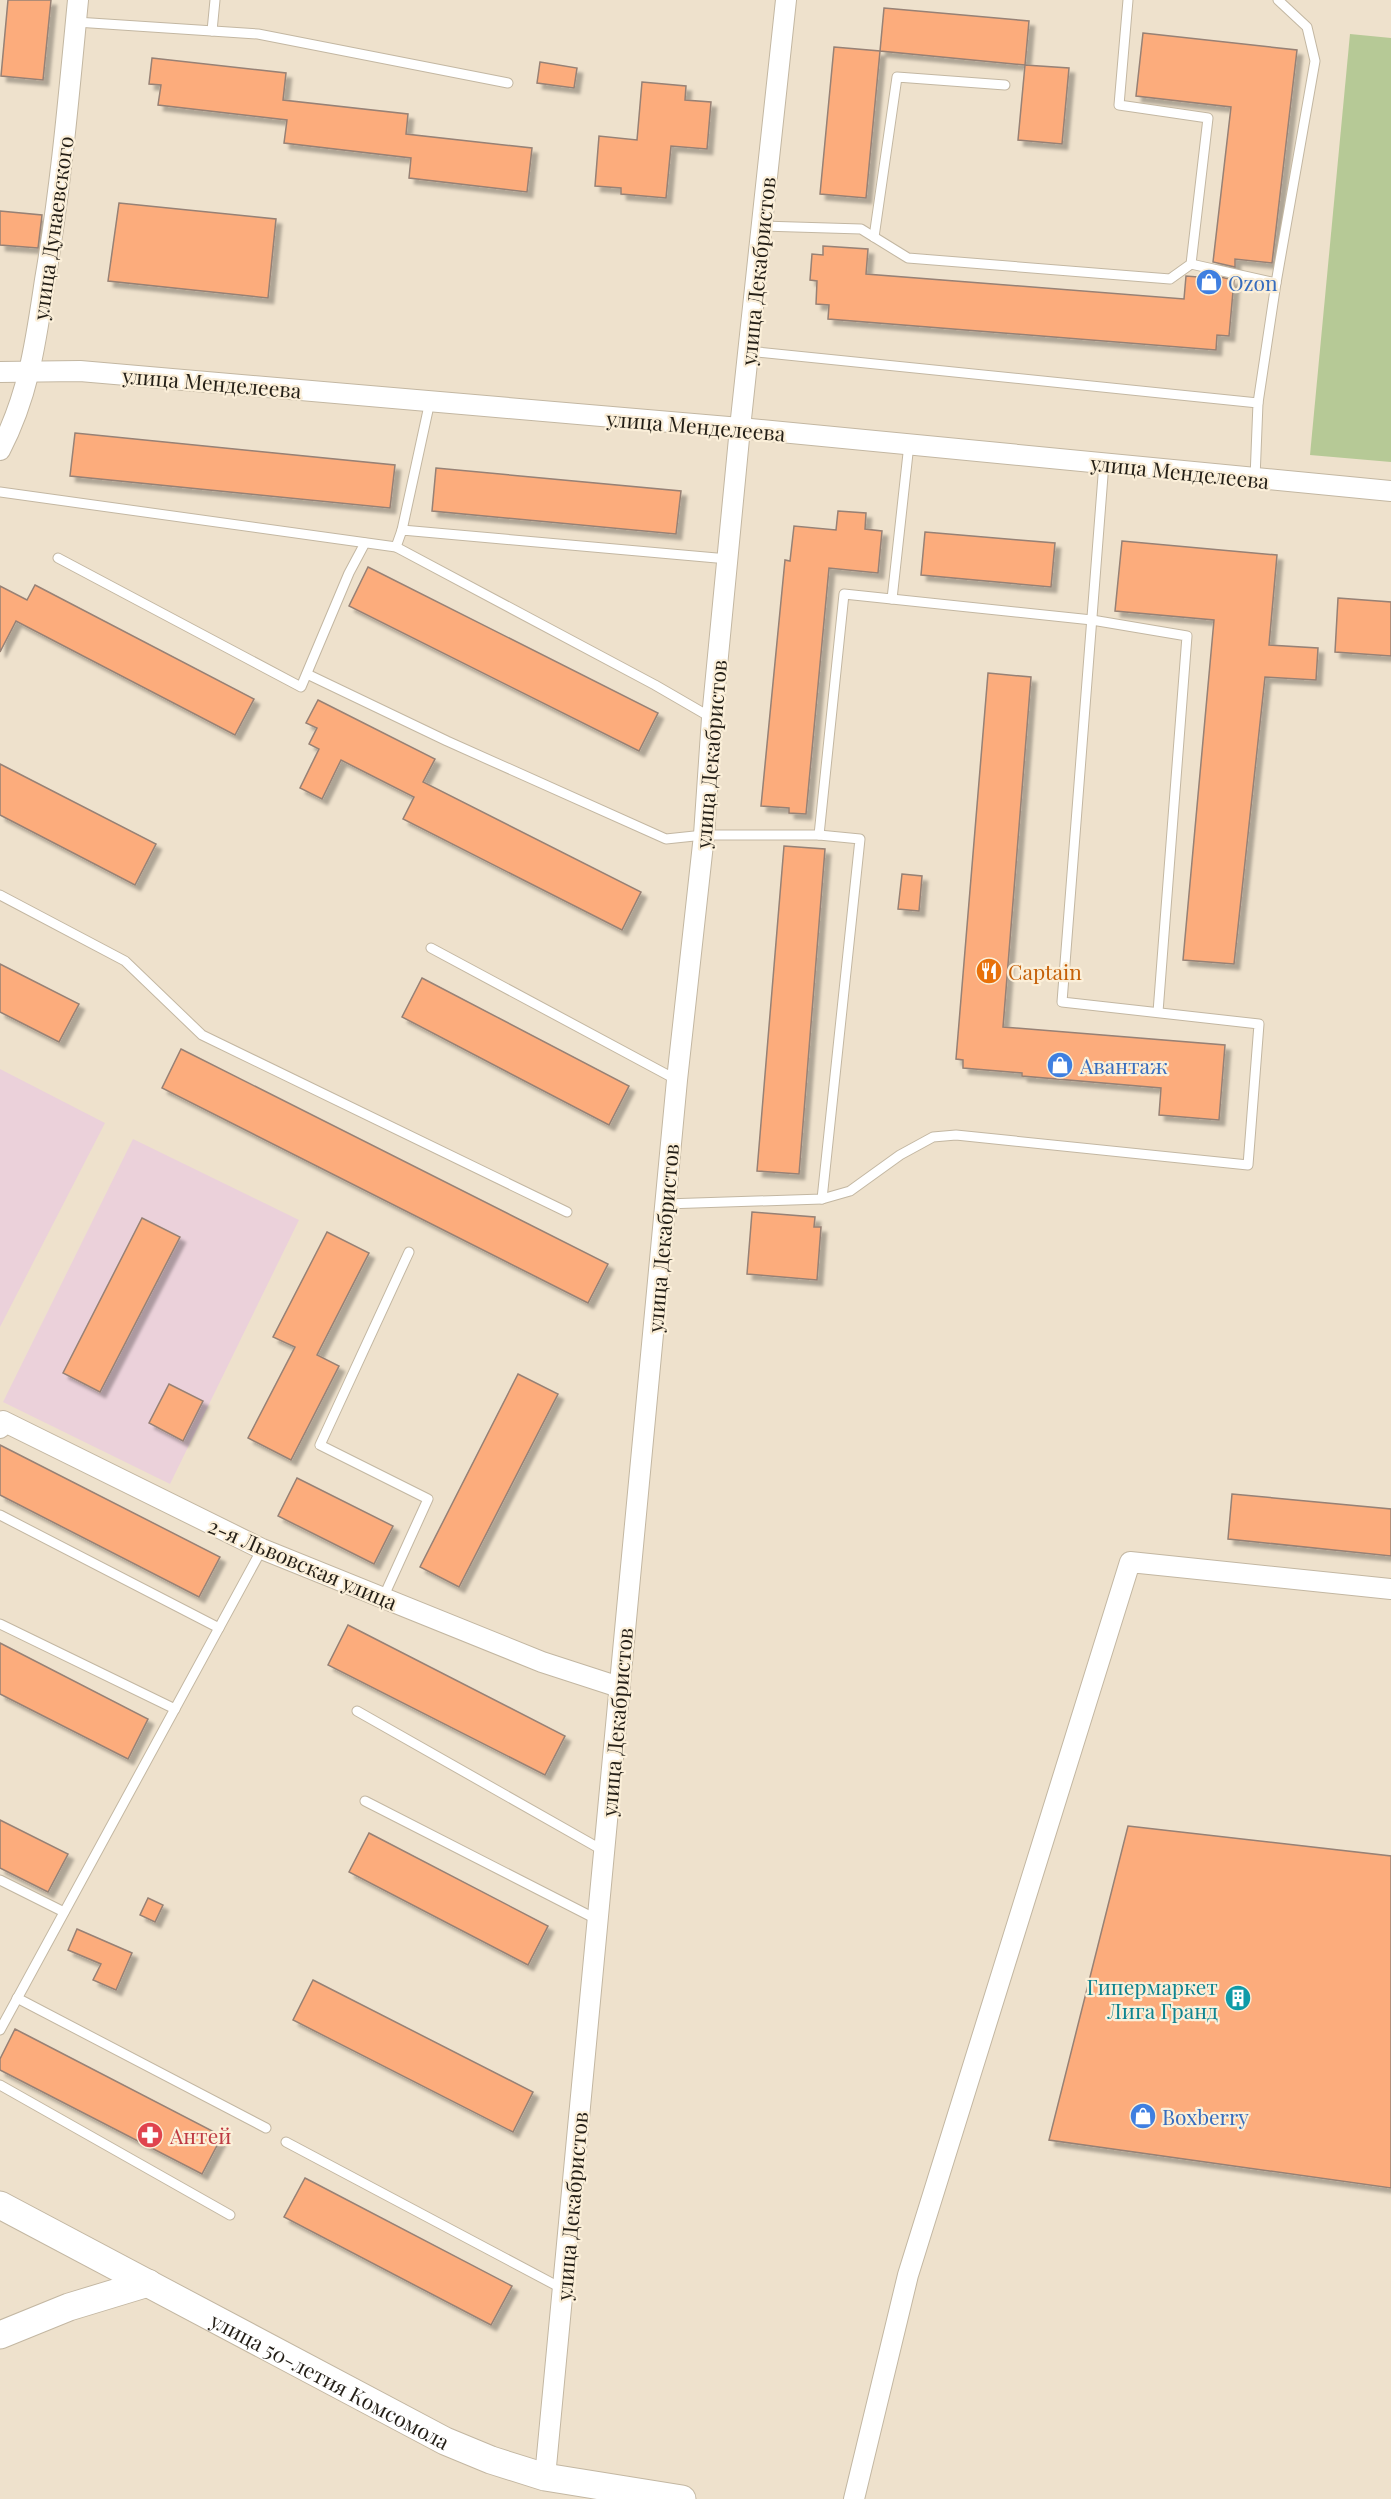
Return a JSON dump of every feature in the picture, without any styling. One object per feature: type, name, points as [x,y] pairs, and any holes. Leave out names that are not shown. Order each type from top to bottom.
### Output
[{"type":"main road","name":"улица 50-летия Комсомола","points":[[0,2205],[445,2441],[491,2460],[545,2477],[682,2499]]},
{"type":"main road","points":[[0,2335],[69,2307],[148,2283]]},
{"type":"street","name":"улица Дунаевского","points":[[0,450],[12,426],[31,371],[59,194],[78,0]]},
{"type":"street","name":"улица Декабристов","points":[[545,2477],[677,1080],[704,835],[712,718],[740,428],[786,0]]},
{"type":"street","name":"улица Менделеева","points":[[0,372],[80,371],[740,428],[1391,491]]},
{"type":"street","name":"2-я Львовская улица","points":[[0,1428],[3,1421],[262,1549],[542,1662],[619,1687]]},
{"type":"street","points":[[854,2499],[908,2275],[1130,1562],[1391,1589]]},
{"type":"lane","points":[[212,32],[215,0]]},
{"type":"lane","points":[[762,226],[861,229],[908,258],[1170,279],[1191,264],[1208,118],[1119,105],[1128,0]]},
{"type":"lane","points":[[1255,478],[1258,403],[1276,283],[1315,61],[1307,27],[1278,0]]},
{"type":"lane","points":[[76,22],[258,34],[508,83]]},
{"type":"lane","points":[[874,237],[897,77],[1005,85]]},
{"type":"lane","points":[[1191,264],[1276,283]]},
{"type":"lane","points":[[748,351],[1258,403]]},
{"type":"lane","points":[[396,548],[430,401]]},
{"type":"lane","points":[[892,599],[909,444]]},
{"type":"lane","points":[[665,1204],[822,1199],[850,1191],[900,1155],[933,1137],[956,1135],[1248,1164],[1259,1024],[1062,1002],[1104,463]]},
{"type":"lane","points":[[0,492],[396,548],[655,685],[712,718]]},
{"type":"lane","points":[[402,530],[728,559]]},
{"type":"lane","points":[[58,558],[301,687],[349,573],[365,543]]},
{"type":"lane","points":[[819,834],[844,594],[1092,620],[1187,636],[1158,1012]]},
{"type":"lane","points":[[307,674],[447,741],[666,839],[704,835],[819,834],[860,838],[822,1199]]},
{"type":"lane","points":[[0,895],[125,961],[202,1035],[567,1212]]},
{"type":"lane","points":[[431,948],[677,1080]]},
{"type":"lane","points":[[383,1598],[428,1499],[320,1445],[409,1252]]},
{"type":"lane","points":[[0,1515],[219,1628]]},
{"type":"lane","points":[[0,2030],[262,1549]]},
{"type":"lane","points":[[0,1624],[175,1710]]},
{"type":"lane","points":[[357,1711],[604,1851]]},
{"type":"lane","points":[[365,1801],[598,1920]]},
{"type":"lane","points":[[0,1880],[64,1912]]},
{"type":"lane","points":[[17,1998],[266,2128]]},
{"type":"lane","points":[[0,2085],[230,2215]]},
{"type":"lane","points":[[286,2142],[563,2289]]},
{"type":"shaded area","points":[[0,1069],[105,1123],[0,1327]]},
{"type":"shaded area","points":[[133,1139],[299,1220],[170,1484],[3,1402]]},
{"type":"green space","points":[[1350,34],[1391,38],[1391,462],[1310,455]]},
{"type":"building","points":[[8,0],[51,0],[43,80],[1,76]]},
{"type":"building","points":[[884,8],[1029,21],[1025,65],[880,51]]},
{"type":"building","points":[[1143,33],[1297,50],[1272,263],[1235,259],[1235,267],[1213,262],[1231,107],[1136,96]]},
{"type":"building","points":[[834,47],[880,51],[866,198],[820,194]]},
{"type":"building","points":[[152,58],[286,73],[283,100],[408,114],[406,134],[532,148],[527,192],[409,178],[411,158],[284,143],[287,120],[158,105],[161,85],[149,84]]},
{"type":"building","points":[[540,62],[577,68],[574,88],[537,83]]},
{"type":"building","points":[[1025,65],[1069,68],[1062,144],[1018,140]]},
{"type":"building","points":[[642,82],[686,86],[685,100],[711,102],[707,149],[671,146],[666,198],[621,194],[621,188],[595,186],[599,136],[637,140]]},
{"type":"building","points":[[119,203],[276,219],[268,298],[108,281]]},
{"type":"building","points":[[0,211],[42,215],[38,248],[0,245]]},
{"type":"building","points":[[823,246],[868,249],[866,274],[1184,299],[1186,276],[1211,278],[1211,275],[1234,280],[1229,336],[1217,335],[1216,350],[828,319],[829,305],[816,304],[817,281],[810,280],[812,254],[823,255]]},
{"type":"building","points":[[75,433],[395,465],[390,508],[70,476]]},
{"type":"building","points":[[436,468],[681,491],[676,534],[432,511]]},
{"type":"building","points":[[838,511],[866,513],[865,529],[882,531],[878,573],[829,568],[806,814],[789,813],[789,808],[761,806],[785,560],[790,561],[794,526],[836,530]]},
{"type":"building","points":[[925,532],[1055,543],[1051,587],[921,575]]},
{"type":"building","points":[[1122,541],[1277,555],[1269,645],[1318,648],[1316,680],[1265,677],[1234,964],[1183,960],[1214,620],[1115,611]]},
{"type":"building","points":[[368,567],[658,713],[639,751],[349,606]]},
{"type":"building","points":[[35,585],[254,699],[235,735],[16,621],[0,652],[0,586],[27,600]]},
{"type":"building","points":[[1338,598],[1391,602],[1391,656],[1335,652]]},
{"type":"building","points":[[988,673],[1031,677],[1003,1027],[1225,1045],[1219,1120],[1159,1115],[1161,1088],[1022,1076],[1022,1073],[963,1068],[963,1060],[956,1059]]},
{"type":"building","points":[[318,700],[435,759],[423,782],[641,892],[622,930],[403,819],[414,797],[341,760],[322,799],[300,788],[319,749],[309,744],[317,728],[306,723]]},
{"type":"building","points":[[0,764],[156,844],[135,885],[0,815]]},
{"type":"building","points":[[784,846],[825,849],[799,1174],[757,1171]]},
{"type":"building","points":[[902,874],[922,876],[919,911],[898,909]]},
{"type":"building","points":[[0,964],[79,1004],[59,1042],[0,1012]]},
{"type":"building","points":[[422,978],[629,1086],[609,1125],[402,1017]]},
{"type":"building","points":[[181,1049],[608,1264],[588,1303],[162,1088]]},
{"type":"building","points":[[752,1212],[815,1217],[814,1227],[821,1227],[817,1280],[747,1274]]},
{"type":"building","points":[[142,1218],[180,1237],[100,1392],[63,1373]]},
{"type":"building","points":[[327,1232],[369,1253],[317,1355],[339,1366],[291,1460],[248,1438],[295,1347],[273,1337]]},
{"type":"building","points":[[518,1374],[558,1394],[459,1587],[420,1567]]},
{"type":"building","points":[[169,1384],[203,1401],[183,1441],[149,1423]]},
{"type":"building","points":[[0,1445],[220,1557],[199,1597],[0,1495]]},
{"type":"building","points":[[297,1478],[393,1526],[374,1564],[278,1516]]},
{"type":"building","points":[[1232,1494],[1391,1509],[1391,1556],[1228,1539]]},
{"type":"building","points":[[348,1625],[565,1736],[545,1775],[328,1665]]},
{"type":"building","points":[[0,1643],[148,1719],[128,1759],[0,1694]]},
{"type":"building","points":[[0,1820],[68,1854],[48,1892],[0,1868]]},
{"type":"building","name":"Гипермаркет Лига Гранд","points":[[1128,1826],[1391,1856],[1391,2188],[1049,2140]]},
{"type":"building","points":[[369,1833],[548,1926],[528,1965],[349,1872]]},
{"type":"building","points":[[148,1898],[163,1905],[155,1922],[140,1915]]},
{"type":"building","points":[[77,1929],[132,1953],[116,1990],[93,1980],[101,1964],[68,1950]]},
{"type":"building","points":[[313,1980],[533,2092],[513,2132],[293,2020]]},
{"type":"building","points":[[15,2029],[222,2136],[202,2174],[0,2070],[0,2059]]},
{"type":"building","points":[[305,2178],[512,2286],[491,2325],[284,2217]]},
{"type":"place","name":"Ozon","points":[[1209,282]]},
{"type":"place","name":"Captain","points":[[989,971]]},
{"type":"place","name":"Авантаж","points":[[1060,1065]]},
{"type":"place","name":"Гипермаркет Лига Гранд","points":[[1238,1998]]},
{"type":"place","name":"Boxberry","points":[[1143,2116]]},
{"type":"place","name":"Антей","points":[[150,2135]]}]
